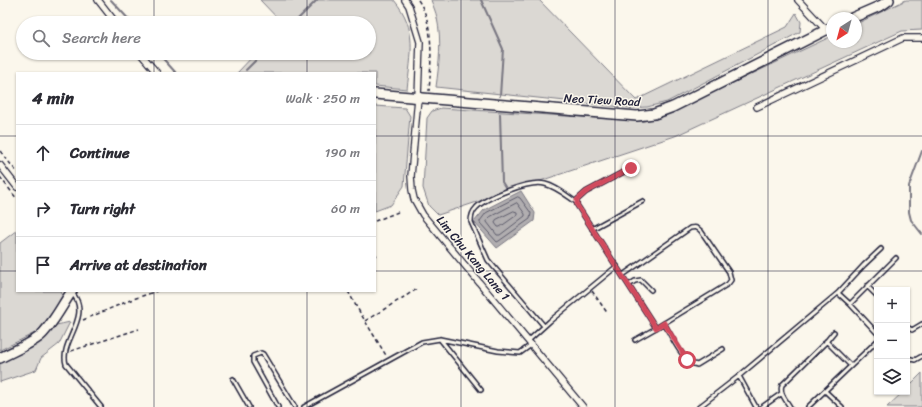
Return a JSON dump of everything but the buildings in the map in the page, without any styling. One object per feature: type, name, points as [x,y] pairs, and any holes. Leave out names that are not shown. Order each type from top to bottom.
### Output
[{"type":"main road","points":[[862,14],[882,5],[889,0]]},
{"type":"main road","name":"Neo Tiew Road","points":[[376,94],[637,116],[654,114],[673,107],[826,30]]},
{"type":"main road","points":[[0,358],[26,345],[39,336],[72,292]]},
{"type":"street","points":[[98,0],[111,16]]},
{"type":"street","name":"Lim Chu Kang Lane 1","points":[[405,0],[409,6],[420,42],[418,98],[411,176],[414,198],[423,215],[583,407]]},
{"type":"street","points":[[798,0],[826,26]]},
{"type":"street","points":[[758,107],[903,38],[922,38]]},
{"type":"street","points":[[146,60],[155,72]]},
{"type":"street","points":[[0,165],[16,186]]},
{"type":"lane","points":[[576,202],[586,192],[631,168]]},
{"type":"lane","points":[[544,326],[488,260],[471,222],[471,217],[476,208],[482,203],[513,189],[531,184],[544,183],[560,190],[576,202],[656,328]]},
{"type":"lane","points":[[592,229],[643,200]]},
{"type":"lane","points":[[623,275],[690,228],[698,228],[729,272],[731,280],[728,284],[634,340]]},
{"type":"lane","points":[[699,407],[739,376],[838,293],[881,248]]},
{"type":"lane","points":[[850,304],[896,258]]},
{"type":"lane","points":[[304,407],[422,342],[440,339],[498,351],[520,353],[544,326],[617,266]]},
{"type":"lane","points":[[629,285],[641,280],[651,290]]},
{"type":"lane","points":[[867,286],[874,293]]},
{"type":"lane","points":[[72,292],[78,303],[77,322],[64,358],[66,364],[101,407]]},
{"type":"lane","points":[[838,293],[874,330]]},
{"type":"lane","points":[[664,323],[687,360],[694,365],[697,365],[723,349]]},
{"type":"lane","points":[[910,329],[912,330],[922,324]]},
{"type":"lane","points":[[790,407],[782,393],[782,385],[834,332]]},
{"type":"lane","points":[[440,339],[481,390]]},
{"type":"lane","points":[[826,341],[851,366]]},
{"type":"lane","points":[[808,407],[874,345]]},
{"type":"lane","points":[[278,407],[252,362],[256,354],[264,354],[295,407]]},
{"type":"lane","points":[[910,359],[915,360],[922,356]]},
{"type":"lane","points":[[739,376],[756,407]]},
{"type":"lane","points":[[233,379],[249,407]]},
{"type":"lane","points":[[825,391],[842,407]]},
{"type":"lane","points":[[762,407],[782,393]]},
{"type":"path","points":[[418,0],[427,20],[431,51],[429,99]]},
{"type":"path","points":[[0,151],[16,171]]},
{"type":"path","points":[[0,177],[16,198]]},
{"type":"path","points":[[376,221],[398,212]]},
{"type":"path","points":[[590,288],[608,314]]},
{"type":"path","points":[[365,321],[417,289]]},
{"type":"path","points":[[77,322],[154,292]]},
{"type":"path","points":[[349,292],[389,360]]},
{"type":"path","points":[[65,352],[139,329]]},
{"type":"shaded area","points":[[260,0],[394,0],[407,21],[410,32],[411,53],[407,89],[376,86],[376,72],[238,72],[249,60],[376,60],[376,16],[275,16]]},
{"type":"shaded area","points":[[431,0],[539,0],[636,100],[787,27],[796,13],[801,22],[800,32],[667,102],[647,107],[630,108],[436,87],[440,44],[439,26]]},
{"type":"shaded area","points":[[906,0],[922,0],[922,30],[902,31],[675,136],[438,215],[429,206],[423,188],[427,118],[432,111],[441,108],[643,121],[659,118],[826,39],[826,48],[862,48],[862,21]]},
{"type":"shaded area","points":[[376,106],[405,108],[410,116],[404,186],[391,205],[376,211]]},
{"type":"shaded area","points":[[16,231],[16,292],[61,292],[63,298],[37,332],[0,350],[0,243]]},
{"type":"shaded area","points":[[70,322],[59,344],[41,358],[36,370],[0,382],[0,362],[52,326]]},
{"type":"shaded area","points":[[922,373],[922,407],[887,407],[900,395],[910,395],[910,385]]},
{"type":"water","points":[[521,191],[535,213],[534,221],[497,248],[474,222],[484,210]]},
{"type":"waterway","points":[[111,0],[126,16]]},
{"type":"waterway","points":[[301,16],[317,0]]},
{"type":"waterway","points":[[481,0],[503,49],[500,96]]},
{"type":"waterway","points":[[164,60],[175,72]]},
{"type":"waterway","points":[[246,70],[256,60]]},
{"type":"waterway","points":[[500,114],[502,182],[507,190]]},
{"type":"waterway","points":[[922,151],[909,186],[909,212],[911,220],[922,234]]},
{"type":"route","points":[[631,168],[586,192],[576,202],[656,328],[664,323],[687,360]]}]
